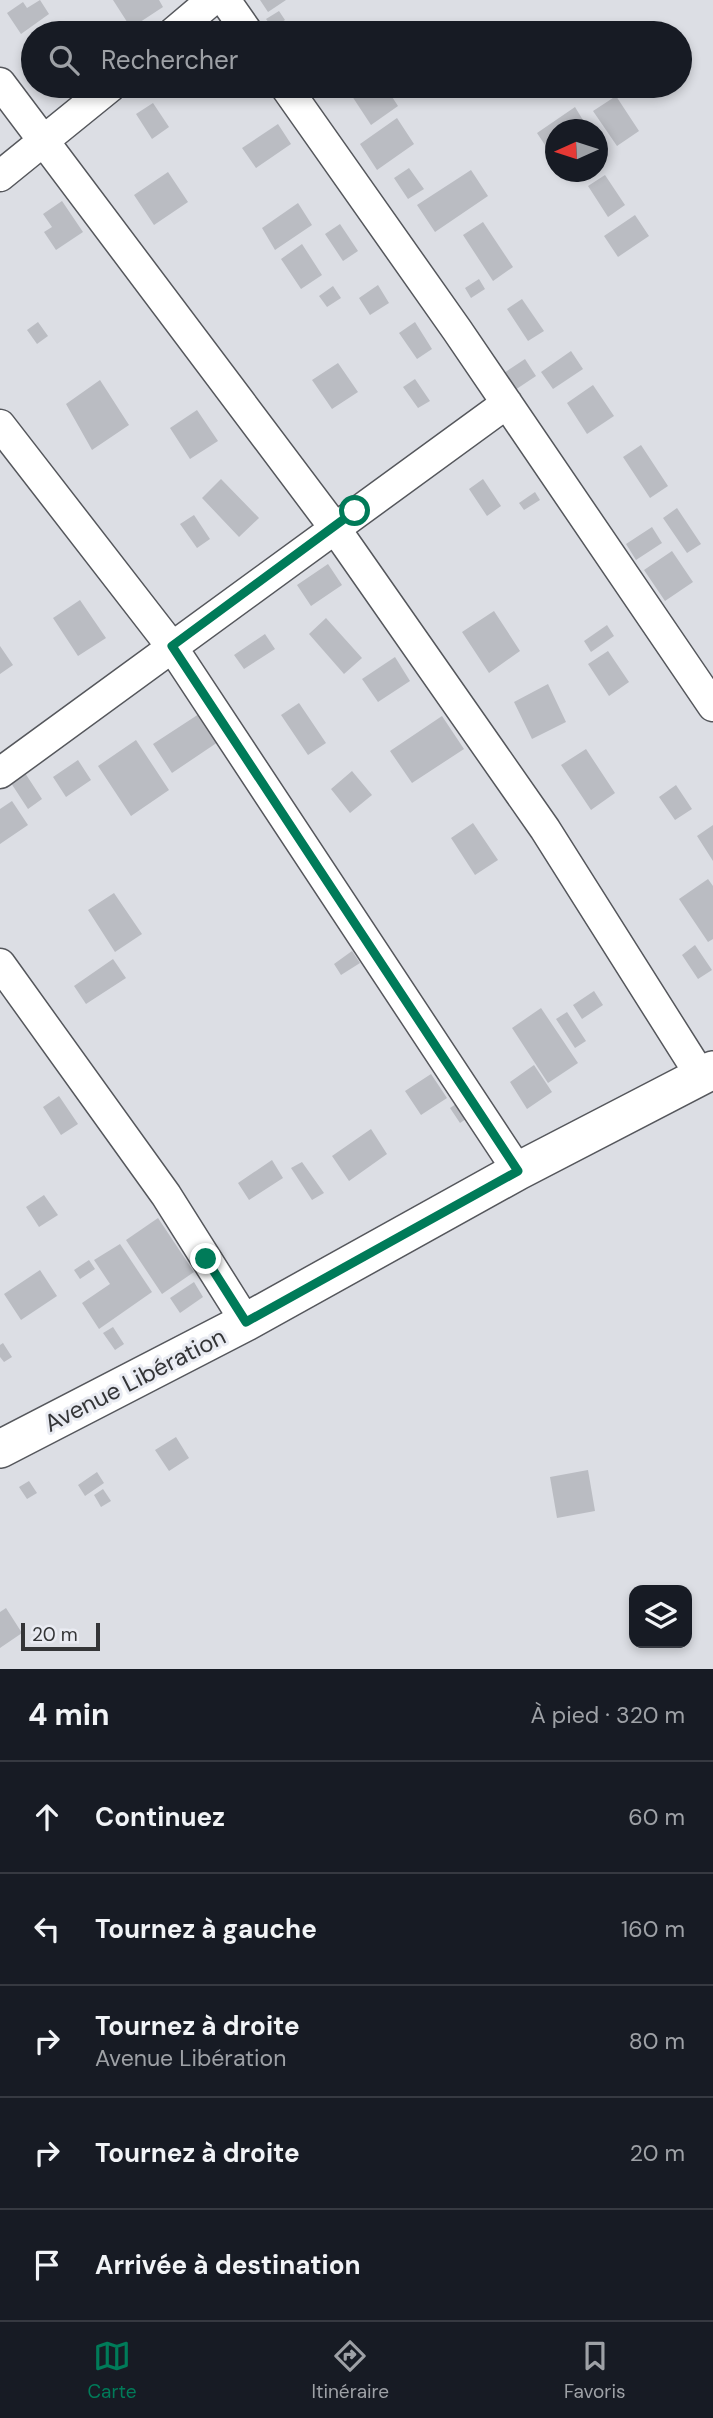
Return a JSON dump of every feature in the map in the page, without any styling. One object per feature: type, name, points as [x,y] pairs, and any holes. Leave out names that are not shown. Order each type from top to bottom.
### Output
[{"type":"street","points":[[187,21],[212,0]]},
{"type":"street","points":[[225,0],[240,21]]},
{"type":"street","points":[[0,83],[334,527],[545,829],[707,1073]]},
{"type":"street","points":[[0,176],[44,144],[97,98]]},
{"type":"street","points":[[293,98],[507,403],[713,706]]},
{"type":"street","points":[[0,773],[507,403]]},
{"type":"street","points":[[0,425],[172,646],[518,1171]]},
{"type":"street","points":[[0,964],[166,1195],[246,1322]]},
{"type":"street","name":"Avenue Libération","points":[[0,1450],[246,1322],[518,1171],[707,1073]]},
{"type":"building","points":[[40,0],[49,14],[39,21],[21,21],[21,34],[7,13],[23,2],[27,8]]},
{"type":"building","points":[[113,0],[159,0],[163,7],[142,21],[126,21]]},
{"type":"building","points":[[260,0],[286,0],[268,12]]},
{"type":"building","points":[[279,11],[285,20],[268,21],[266,19]]},
{"type":"building","points":[[353,98],[393,98],[398,106],[371,125]]},
{"type":"building","points":[[617,98],[639,131],[617,146],[608,133],[608,119],[598,119],[593,111]]},
{"type":"building","points":[[153,103],[169,127],[152,139],[136,114]]},
{"type":"building","points":[[575,107],[582,119],[557,119]]},
{"type":"building","points":[[397,118],[414,144],[377,170],[360,144]]},
{"type":"building","points":[[278,124],[291,144],[256,168],[242,148]]},
{"type":"building","points":[[545,128],[545,145],[537,133]]},
{"type":"building","points":[[409,168],[424,189],[408,199],[394,178]]},
{"type":"building","points":[[471,170],[488,196],[435,232],[417,205]]},
{"type":"building","points":[[168,172],[188,202],[154,225],[134,195]]},
{"type":"building","points":[[608,180],[625,205],[608,217],[588,186],[594,182],[608,182]]},
{"type":"building","points":[[62,201],[83,232],[56,250],[44,232],[52,227],[43,214]]},
{"type":"building","points":[[298,203],[312,225],[275,250],[262,228]]},
{"type":"building","points":[[635,215],[649,236],[618,257],[604,236]]},
{"type":"building","points":[[483,222],[513,267],[493,281],[463,235]]},
{"type":"building","points":[[340,224],[358,251],[343,261],[325,234]]},
{"type":"building","points":[[302,244],[322,275],[301,289],[281,259]]},
{"type":"building","points":[[479,279],[485,289],[471,298],[465,288]]},
{"type":"building","points":[[378,285],[389,303],[370,315],[359,298]]},
{"type":"building","points":[[333,286],[341,298],[327,307],[319,296]]},
{"type":"building","points":[[522,299],[544,331],[528,341],[507,309]]},
{"type":"building","points":[[38,322],[48,336],[37,344],[27,330]]},
{"type":"building","points":[[415,322],[432,349],[417,359],[399,333]]},
{"type":"building","points":[[571,351],[583,369],[553,389],[541,372]]},
{"type":"building","points":[[525,359],[536,376],[515,390],[504,373]]},
{"type":"building","points":[[338,363],[358,392],[332,409],[312,380]]},
{"type":"building","points":[[415,379],[430,401],[418,408],[403,387]]},
{"type":"building","points":[[100,380],[129,425],[92,450],[66,404]]},
{"type":"building","points":[[593,385],[614,416],[587,434],[567,403]]},
{"type":"building","points":[[197,410],[218,441],[190,459],[170,428]]},
{"type":"building","points":[[641,445],[668,486],[650,498],[623,457]]},
{"type":"building","points":[[221,479],[259,518],[239,537],[202,498]]},
{"type":"building","points":[[483,479],[501,506],[487,516],[469,489]]},
{"type":"building","points":[[535,492],[540,500],[524,510],[519,503]]},
{"type":"building","points":[[677,508],[701,544],[687,553],[663,518]]},
{"type":"building","points":[[194,515],[210,539],[197,548],[180,524]]},
{"type":"building","points":[[652,527],[662,543],[636,560],[626,544]]},
{"type":"building","points":[[672,551],[693,582],[665,601],[644,570]]},
{"type":"building","points":[[328,564],[342,585],[311,606],[297,585]]},
{"type":"building","points":[[80,600],[106,638],[78,656],[53,618]]},
{"type":"building","points":[[494,611],[520,651],[489,673],[462,632]]},
{"type":"building","points":[[326,618],[362,658],[344,674],[309,634]]},
{"type":"building","points":[[607,625],[614,636],[591,652],[584,641]]},
{"type":"building","points":[[265,634],[275,649],[244,669],[234,655]]},
{"type":"building","points":[[0,646],[13,665],[0,674]]},
{"type":"building","points":[[608,651],[629,682],[609,696],[588,664]]},
{"type":"building","points":[[395,657],[410,681],[378,702],[362,679]]},
{"type":"building","points":[[548,684],[566,722],[532,739],[514,702]]},
{"type":"building","points":[[299,703],[326,743],[308,755],[281,715]]},
{"type":"building","points":[[199,714],[218,742],[172,773],[153,744]]},
{"type":"building","points":[[442,716],[464,749],[412,783],[390,751]]},
{"type":"building","points":[[136,740],[169,790],[131,816],[98,766]]},
{"type":"building","points":[[586,749],[615,793],[591,810],[561,765]]},
{"type":"building","points":[[78,760],[91,780],[66,797],[53,777]]},
{"type":"building","points":[[352,771],[372,795],[350,813],[331,789]]},
{"type":"building","points":[[25,773],[42,799],[28,809],[11,783]]},
{"type":"building","points":[[676,785],[692,809],[675,820],[659,797]]},
{"type":"building","points":[[12,801],[28,825],[0,844],[0,809]]},
{"type":"building","points":[[473,823],[498,860],[475,875],[451,838]]},
{"type":"building","points":[[713,825],[713,861],[697,836]]},
{"type":"building","points":[[708,879],[713,886],[713,939],[708,942],[679,899]]},
{"type":"building","points":[[114,893],[142,934],[115,952],[88,910]]},
{"type":"building","points":[[695,945],[712,970],[698,979],[682,955]]},
{"type":"building","points":[[352,951],[360,963],[341,975],[334,964]]},
{"type":"building","points":[[113,959],[126,978],[86,1004],[74,986]]},
{"type":"building","points":[[594,991],[603,1005],[582,1019],[573,1005]]},
{"type":"building","points":[[541,1008],[578,1063],[548,1083],[512,1028]]},
{"type":"building","points":[[567,1012],[586,1041],[575,1048],[556,1019]]},
{"type":"building","points":[[534,1065],[552,1092],[527,1109],[510,1082]]},
{"type":"building","points":[[431,1074],[447,1098],[421,1115],[405,1091]]},
{"type":"building","points":[[59,1096],[78,1124],[61,1135],[43,1107]]},
{"type":"building","points":[[459,1102],[469,1117],[460,1123],[450,1108]]},
{"type":"building","points":[[371,1129],[387,1154],[349,1181],[332,1156]]},
{"type":"building","points":[[272,1160],[283,1178],[249,1200],[238,1183]]},
{"type":"building","points":[[302,1162],[324,1193],[312,1200],[291,1168]]},
{"type":"building","points":[[44,1195],[58,1215],[39,1227],[26,1207]]},
{"type":"building","points":[[158,1218],[194,1272],[162,1294],[126,1240]]},
{"type":"building","points":[[120,1244],[152,1292],[99,1329],[82,1303],[110,1284],[94,1260]]},
{"type":"building","points":[[89,1260],[95,1269],[80,1279],[74,1270]]},
{"type":"building","points":[[40,1270],[57,1296],[21,1320],[4,1294]]},
{"type":"building","points":[[194,1282],[203,1297],[180,1313],[170,1298]]},
{"type":"building","points":[[113,1327],[124,1344],[115,1350],[103,1333]]},
{"type":"building","points":[[3,1343],[12,1357],[4,1362],[0,1357],[0,1345]]},
{"type":"building","points":[[176,1437],[189,1458],[169,1471],[155,1450]]},
{"type":"building","points":[[588,1470],[595,1511],[557,1518],[550,1477]]},
{"type":"building","points":[[97,1472],[104,1483],[85,1496],[78,1485]]},
{"type":"building","points":[[29,1481],[37,1493],[27,1499],[19,1487]]},
{"type":"building","points":[[103,1489],[111,1501],[101,1507],[94,1495]]},
{"type":"building","points":[[6,1608],[22,1633],[0,1648],[0,1612]]},
{"type":"route","points":[[206,1259],[246,1322],[518,1171],[172,646],[355,511]]}]
